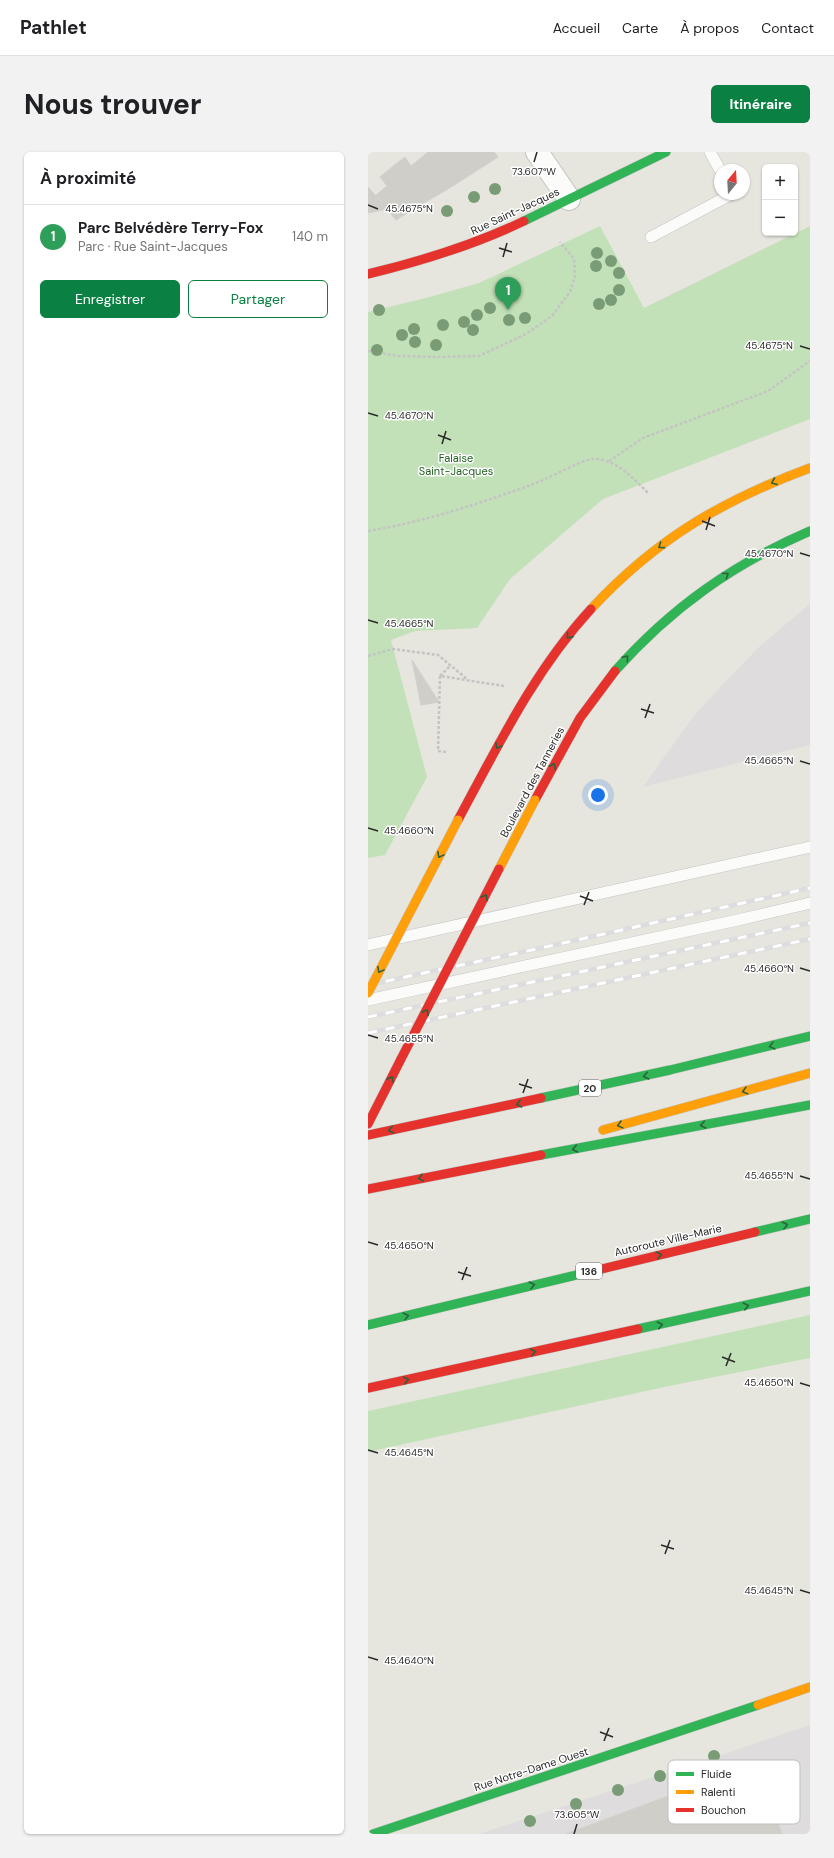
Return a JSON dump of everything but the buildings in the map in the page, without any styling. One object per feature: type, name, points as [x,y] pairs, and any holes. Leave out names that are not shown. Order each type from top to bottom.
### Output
[{"type":"main road","name":"Rue Saint-Jacques","points":[[368,274],[441,255],[477,242],[521,223],[666,152]]},
{"type":"main road","points":[[368,993],[504,735],[539,676],[595,604],[650,553],[707,514],[737,498],[810,468]]},
{"type":"main road","name":"Boulevard des Tanneries","points":[[368,1124],[535,800],[563,747],[587,707],[630,654],[678,609],[730,572],[778,545],[810,531]]},
{"type":"main road","name":"20","points":[[368,1135],[648,1076],[810,1036]]},
{"type":"main road","points":[[597,1132],[810,1073]]},
{"type":"main road","points":[[368,1189],[459,1170],[810,1105]]},
{"type":"main road","points":[[459,1170],[566,1140]]},
{"type":"main road","name":"Autoroute Ville-Marie","points":[[368,1325],[810,1219]]},
{"type":"main road","points":[[368,1388],[708,1315],[810,1291]]},
{"type":"main road","name":"Rue Notre-Dame Ouest","points":[[373,1834],[810,1687]]},
{"type":"street","points":[[536,152],[569,199]]},
{"type":"lane","points":[[710,152],[717,164]]},
{"type":"lane","points":[[651,237],[721,200]]},
{"type":"lane","points":[[368,945],[810,847]]},
{"type":"lane","points":[[368,1000],[810,903]]},
{"type":"path","points":[[368,351],[399,356],[479,356],[526,334],[552,316],[570,292],[575,276],[574,259],[560,242]]},
{"type":"path","points":[[609,461],[643,438],[768,391],[810,361]]},
{"type":"path","points":[[368,531],[398,526],[533,485],[591,459],[609,461],[627,472],[648,493]]},
{"type":"path","points":[[368,656],[393,649],[438,655],[468,680]]},
{"type":"path","points":[[446,752],[438,751],[440,676],[450,666]]},
{"type":"path","points":[[440,676],[504,686]]},
{"type":"shaded area","points":[[810,604],[810,745],[643,787],[693,717],[760,646]]},
{"type":"shaded area","points":[[810,1725],[810,1834],[479,1834],[668,1772],[668,1824],[800,1824],[800,1760],[706,1760]]},
{"type":"green space","name":"Falaise Saint-Jacques","points":[[600,226],[644,308],[790,236],[798,236],[798,232],[810,226],[810,419],[603,499],[510,579],[477,628],[415,631],[391,640],[427,777],[385,855],[368,858],[368,312],[479,283]]},
{"type":"green space","points":[[810,1315],[810,1358],[664,1387],[368,1452],[368,1411]]},
{"type":"railway","points":[[368,985],[810,888]]},
{"type":"railway","points":[[368,1017],[810,923]]},
{"type":"railway","points":[[368,1033],[810,939]]},
{"type":"traffic: fast","points":[[524,221],[666,152]]},
{"type":"traffic: fast","points":[[615,671],[658,627],[705,590],[729,573],[755,558],[810,531]]},
{"type":"traffic: fast","points":[[541,1098],[670,1070],[810,1036]]},
{"type":"traffic: fast","points":[[541,1155],[810,1105]]},
{"type":"traffic: fast","points":[[755,1232],[810,1219]]},
{"type":"traffic: fast","points":[[368,1325],[593,1271]]},
{"type":"traffic: fast","points":[[638,1329],[810,1291]]},
{"type":"traffic: fast","points":[[373,1834],[758,1705]]},
{"type":"traffic: slow","points":[[591,609],[615,584],[665,542],[747,494],[810,468]]},
{"type":"traffic: slow","points":[[499,869],[535,800]]},
{"type":"traffic: slow","points":[[368,993],[458,820]]},
{"type":"traffic: slow","points":[[603,1130],[810,1073]]},
{"type":"traffic: slow","points":[[758,1705],[810,1687]]},
{"type":"traffic: jam","points":[[368,274],[448,252],[486,238],[524,221]]},
{"type":"traffic: jam","points":[[458,820],[534,683],[591,609]]},
{"type":"traffic: jam","points":[[535,800],[580,718],[615,671]]},
{"type":"traffic: jam","points":[[401,1059],[499,869]]},
{"type":"traffic: jam","points":[[368,1124],[401,1059]]},
{"type":"traffic: jam","points":[[368,1135],[541,1098]]},
{"type":"traffic: jam","points":[[368,1189],[541,1155]]},
{"type":"traffic: jam","points":[[593,1271],[755,1232]]},
{"type":"traffic: jam","points":[[368,1388],[638,1329]]},
{"type":"place","name":"Parc Belvédère Terry-Fox","points":[[508,310]]}]
